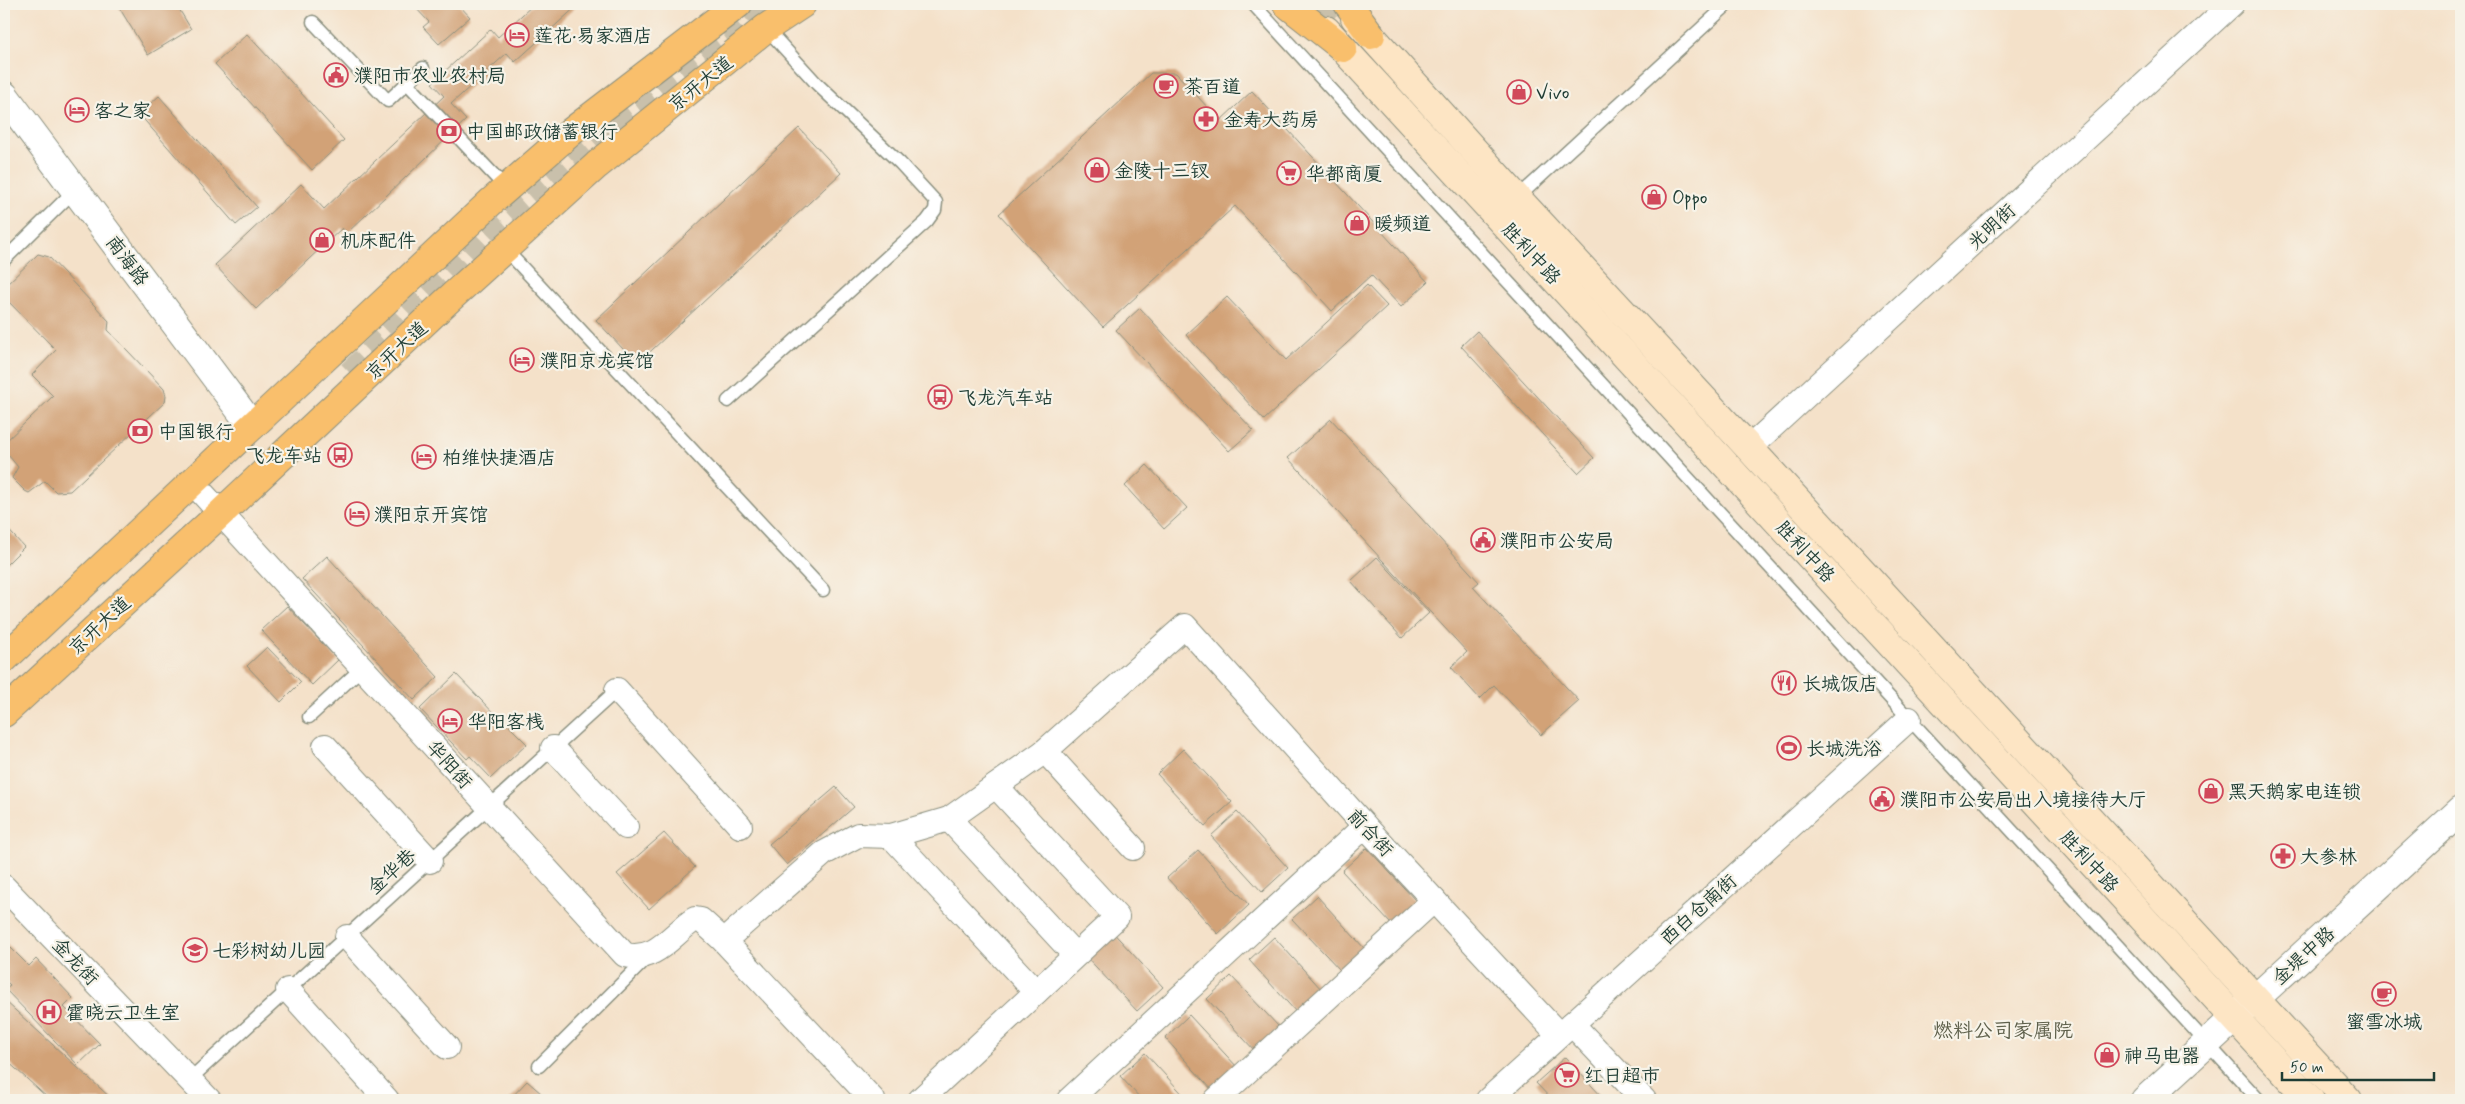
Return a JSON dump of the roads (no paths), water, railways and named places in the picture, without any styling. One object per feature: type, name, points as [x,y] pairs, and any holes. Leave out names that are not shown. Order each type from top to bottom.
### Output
[{"type":"main road","name":"京开大道","points":[[4,659],[507,189],[571,132],[738,4]]},
{"type":"main road","name":"京开大道","points":[[4,713],[597,165],[766,28],[802,4]]},
{"type":"main road","points":[[1287,4],[1343,48]]},
{"type":"main road","name":"胜利中路","points":[[1301,4],[2310,1100]]},
{"type":"main road","name":"胜利中路","points":[[1342,4],[1516,198],[1749,448],[2348,1100]]},
{"type":"main road","points":[[1348,4],[1371,35]]},
{"type":"street","name":"光明街","points":[[1749,448],[2232,4]]},
{"type":"street","name":"南海路","points":[[4,95],[252,426]]},
{"type":"street","name":"华阳街","points":[[193,483],[625,955],[637,958],[651,954]]},
{"type":"street","name":"前合街","points":[[1045,751],[1185,626],[1434,900],[1565,1030],[1644,1100]]},
{"type":"street","points":[[617,690],[740,826]]},
{"type":"street","name":"西白仓南街","points":[[1488,1100],[1909,718]]},
{"type":"street","points":[[325,746],[430,861]]},
{"type":"street","points":[[553,748],[626,827]]},
{"type":"street","points":[[724,941],[824,853],[858,835],[891,836],[949,819],[1045,751],[1133,848]]},
{"type":"street","points":[[920,1100],[1117,918],[996,786]]},
{"type":"street","name":"金堤中路","points":[[2145,1100],[2461,810]]},
{"type":"street","points":[[949,819],[1075,955]]},
{"type":"street","points":[[1069,1100],[1366,826]]},
{"type":"street","points":[[891,836],[1036,992]]},
{"type":"street","name":"金龙街","points":[[4,887],[209,1100]]},
{"type":"street","points":[[1216,1100],[1434,900]]},
{"type":"street","points":[[651,954],[695,919],[701,920],[724,941],[873,1100]]},
{"type":"street","points":[[347,937],[447,1047]]},
{"type":"street","points":[[288,990],[387,1100]]},
{"type":"lane","points":[[1253,4],[2259,1100]]},
{"type":"lane","points":[[1516,198],[1728,4]]},
{"type":"lane","points":[[314,22],[388,101],[423,68]]},
{"type":"lane","points":[[728,401],[927,221],[935,210],[936,202],[900,164],[817,84],[766,28]]},
{"type":"lane","points":[[407,83],[507,189]]},
{"type":"lane","points":[[4,260],[75,190]]},
{"type":"lane","points":[[505,249],[823,590]]},
{"type":"lane","points":[[309,718],[362,668]]},
{"type":"lane","name":"金华巷","points":[[190,1080],[617,690]]},
{"type":"lane","points":[[539,1066],[651,954]]},
{"type":"tunnel","points":[[348,371],[492,230],[620,118],[769,4]]},
{"type":"tunnel","points":[[1321,4],[1345,30]]},
{"type":"place","name":"莲花·易家酒店","points":[[517,35]]},
{"type":"place","name":"濮阳市农业农村局","points":[[336,75]]},
{"type":"place","name":"茶百道","points":[[1166,86]]},
{"type":"place","name":"Vivo","points":[[1519,92]]},
{"type":"place","name":"客之家","points":[[77,110]]},
{"type":"place","name":"金寿大药房","points":[[1206,119]]},
{"type":"place","name":"中国邮政储蓄银行","points":[[449,131]]},
{"type":"place","name":"金陵十三钗","points":[[1097,170]]},
{"type":"place","name":"华都商厦","points":[[1289,173]]},
{"type":"place","name":"Oppo","points":[[1654,197]]},
{"type":"place","name":"暖频道","points":[[1357,223]]},
{"type":"place","name":"机床配件","points":[[322,240]]},
{"type":"place","name":"濮阳京龙宾馆","points":[[522,360]]},
{"type":"place","name":"飞龙汽车站","points":[[940,397]]},
{"type":"place","name":"中国银行","points":[[140,431]]},
{"type":"place","name":"飞龙车站","points":[[340,455]]},
{"type":"place","name":"柏维快捷酒店","points":[[424,457]]},
{"type":"place","name":"濮阳京开宾馆","points":[[357,514]]},
{"type":"place","name":"濮阳市公安局","points":[[1483,540]]},
{"type":"place","name":"长城饭店","points":[[1784,683]]},
{"type":"place","name":"华阳客栈","points":[[450,721]]},
{"type":"place","name":"长城洗浴","points":[[1789,748]]},
{"type":"place","name":"黑天鹅家电连锁","points":[[2211,791]]},
{"type":"place","name":"濮阳市公安局出入境接待大厅","points":[[1882,799]]},
{"type":"place","name":"大参林","points":[[2283,856]]},
{"type":"place","name":"七彩树幼儿园","points":[[195,950]]},
{"type":"place","name":"蜜雪冰城","points":[[2384,994]]},
{"type":"place","name":"霍晓云卫生室","points":[[49,1012]]},
{"type":"place","name":"神马电器","points":[[2107,1055]]},
{"type":"place","name":"红日超市","points":[[1567,1075]]},
{"type":"district","name":"燃料公司家属院","points":[[2003,1030]]}]
